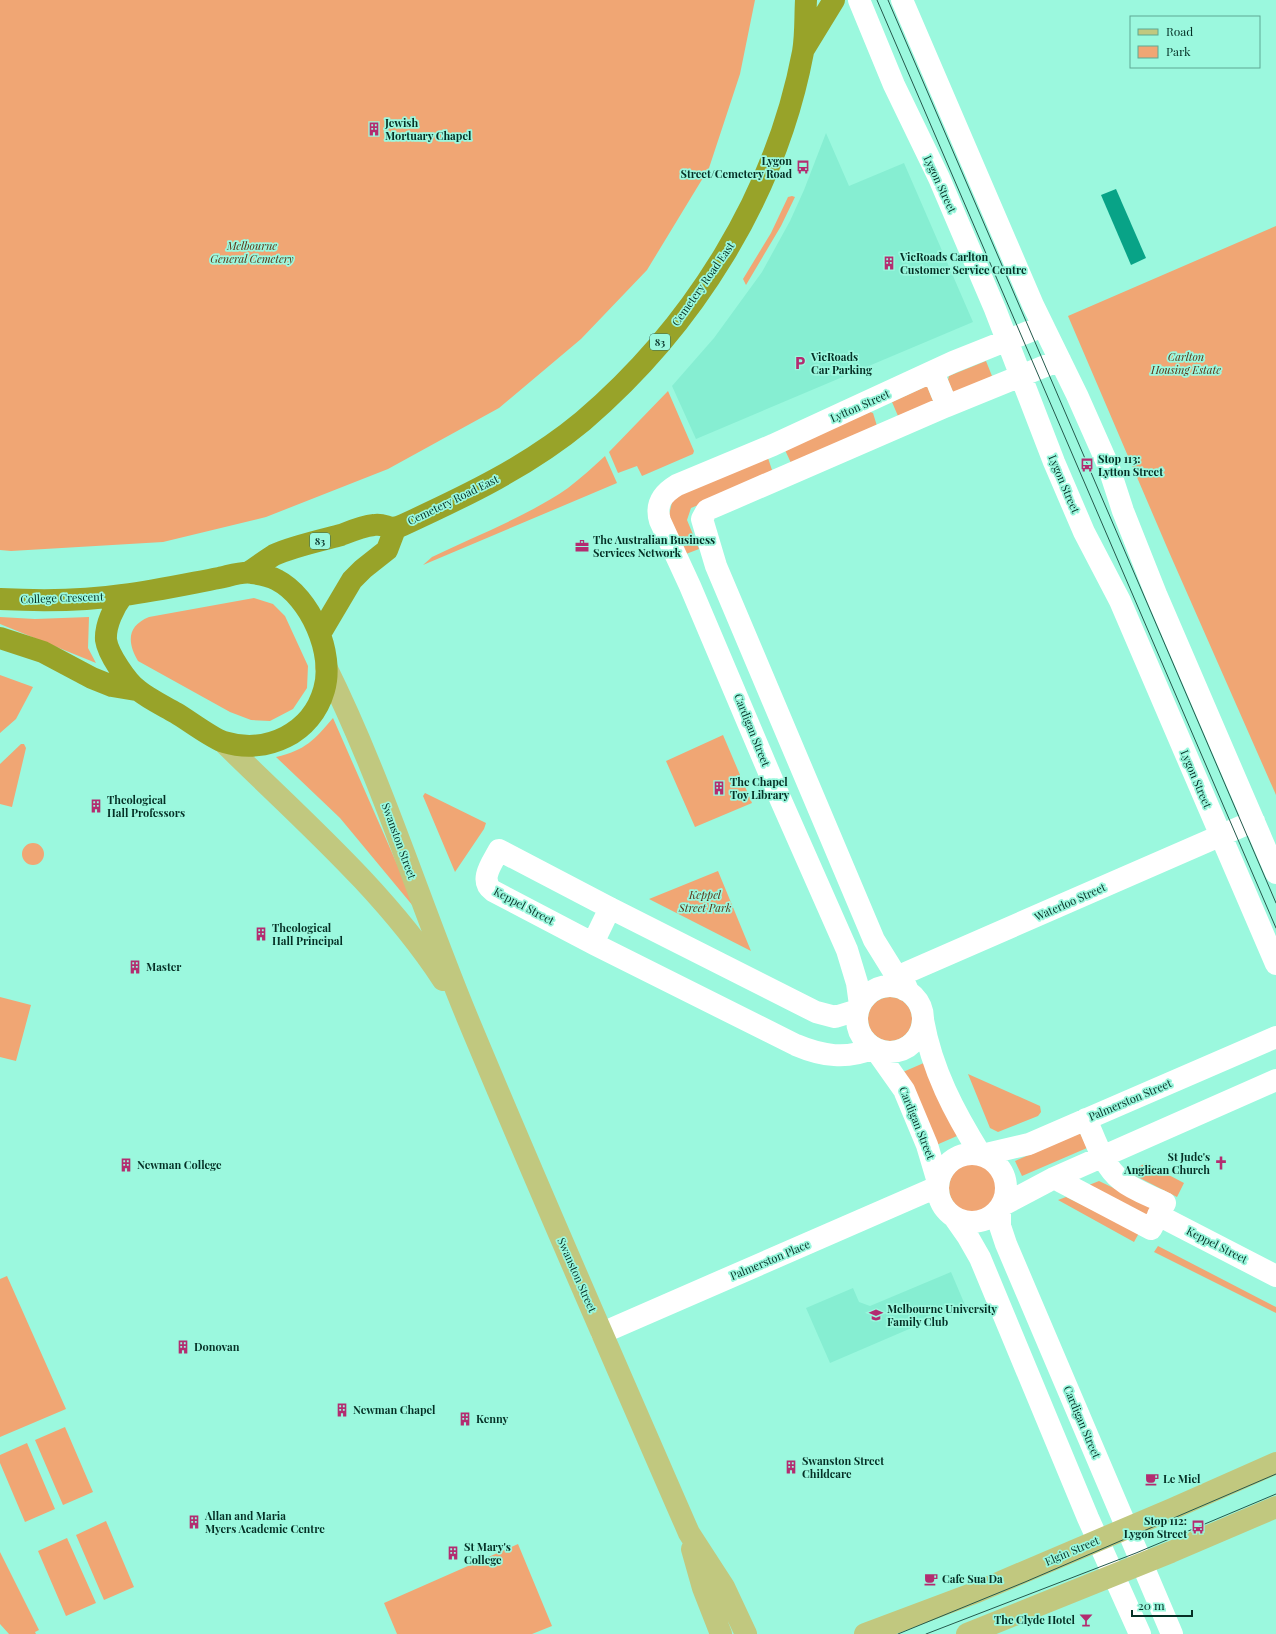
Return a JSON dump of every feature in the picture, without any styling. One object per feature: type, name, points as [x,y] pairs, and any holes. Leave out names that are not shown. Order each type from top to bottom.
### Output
[{"type":"highway","name":"Cemetery Road East","points":[[249,572],[275,554],[375,524],[395,529],[475,492],[527,461],[582,422],[630,376],[681,319],[731,244],[765,176],[783,126],[803,50],[806,0]]},
{"type":"highway","name":"Cemetery Road East","points":[[803,50],[834,0]]},
{"type":"highway","name":"Cemetery Road East","points":[[320,634],[352,580],[362,569],[387,550],[395,529]]},
{"type":"highway","name":"83","points":[[0,638],[43,652],[92,678],[112,686],[136,690],[223,742],[262,745],[278,742],[298,731],[306,724],[319,704],[325,689],[326,667],[320,634],[316,623],[289,588],[276,579],[249,572],[123,596],[111,616],[106,640],[116,663],[136,690]]},
{"type":"highway","name":"College Crescent","points":[[0,599],[42,600],[123,596]]},
{"type":"main road","name":"Swanston Street","points":[[326,667],[373,771],[410,872],[467,1016],[689,1533],[703,1588],[721,1634]]},
{"type":"main road","name":"Swanston Street","points":[[223,742],[329,846],[406,930],[426,956],[467,1016]]},
{"type":"main road","name":"Elgin Street","points":[[865,1634],[962,1599],[1276,1463]]},
{"type":"main road","points":[[967,1634],[1141,1564],[1276,1507]]},
{"type":"main road","name":"Swanston Street","points":[[689,1533],[724,1586],[746,1634]]},
{"type":"street","name":"Lygon Street","points":[[860,0],[894,85],[939,178],[1008,341],[1084,532],[1120,601],[1276,964]]},
{"type":"street","points":[[902,0],[1043,326],[1108,465],[1130,529],[1276,872]]},
{"type":"street","name":"Lytton Street","points":[[677,485],[773,445],[994,345],[1008,341],[1043,326]]},
{"type":"street","points":[[981,1155],[956,1114],[935,1066],[928,1045],[920,1004],[906,990],[874,940],[716,566],[702,519],[710,508],[1020,374],[1060,360]]},
{"type":"street","points":[[933,372],[947,406]]},
{"type":"street","points":[[878,398],[891,430]]},
{"type":"street","points":[[773,445],[786,476]]},
{"type":"street","name":"Cardigan Street","points":[[677,485],[667,492],[661,499],[658,510],[659,516],[803,851],[850,956],[857,984],[859,1007]]},
{"type":"street","points":[[738,697],[767,685]]},
{"type":"street","name":"Waterloo Street","points":[[906,990],[901,975],[1254,821]]},
{"type":"street","points":[[803,851],[832,840]]},
{"type":"street","name":"Keppel Street","points":[[859,1007],[835,1017],[816,1012],[499,850],[488,871],[486,880],[491,889],[593,943],[811,1051],[828,1055],[844,1056],[858,1054],[874,1048]]},
{"type":"street","points":[[593,943],[610,908]]},
{"type":"street","points":[[906,990],[895,986],[879,988],[866,996],[859,1007],[857,1021],[859,1031],[864,1040],[874,1048],[892,1052],[908,1047],[919,1036],[923,1020]]},
{"type":"street","name":"Palmerston Street","points":[[981,1155],[1030,1144],[1276,1037]]},
{"type":"street","name":"Cardigan Street","points":[[874,1048],[904,1090],[928,1145],[938,1184]]},
{"type":"street","points":[[954,1217],[964,1221],[979,1222],[989,1218],[1001,1207],[1054,1178],[1276,1080]]},
{"type":"street","points":[[1054,1178],[1151,1229],[1165,1203],[1122,1182],[1111,1170],[1103,1156],[1086,1119]]},
{"type":"street","points":[[1001,1207],[1007,1188],[1004,1174],[994,1161],[981,1155],[970,1154],[956,1158],[944,1168],[938,1184],[939,1197],[943,1207],[954,1217],[980,1258],[1098,1540],[1140,1634]]},
{"type":"street","name":"Palmerston Place","points":[[602,1332],[938,1184]]},
{"type":"street","name":"Cardigan Street","points":[[1001,1207],[1000,1226],[1006,1244],[1172,1634]]},
{"type":"street","name":"Keppel Street","points":[[1158,1215],[1276,1276]]},
{"type":"shaded area","points":[[826,133],[849,186],[904,163],[973,322],[696,439],[672,386],[714,338],[762,272],[790,221],[804,190]]},
{"type":"shaded area","points":[[1116,189],[1146,258],[1131,265],[1101,195]]},
{"type":"shaded area","name":"Melbourne University Family Club","points":[[951,1272],[965,1305],[830,1363],[806,1308],[853,1288],[859,1302],[870,1306]]},
{"type":"green space","name":"Melbourne General Cemetery","points":[[0,0],[755,0],[740,74],[709,168],[647,270],[581,339],[499,408],[388,469],[266,517],[163,542],[11,551],[0,550]]},
{"type":"green space","points":[[788,197],[795,197],[781,226],[746,285],[743,279],[771,233]]},
{"type":"green space","name":"Carlton Housing Estate","points":[[1276,226],[1276,795],[1169,552],[1068,316]]},
{"type":"green space","points":[[986,361],[994,381],[959,395],[953,392],[948,380],[949,376]]},
{"type":"green space","points":[[927,386],[933,401],[898,416],[892,402]]},
{"type":"green space","points":[[668,391],[694,451],[693,454],[642,476],[637,466],[618,473],[609,452]]},
{"type":"green space","points":[[870,412],[873,413],[877,426],[791,463],[785,450]]},
{"type":"green space","points":[[605,456],[617,483],[423,565],[432,557],[518,517],[552,498],[568,488]]},
{"type":"green space","points":[[768,458],[772,470],[771,475],[691,508],[687,520],[699,549],[686,554],[669,515],[673,498]]},
{"type":"green space","points":[[254,598],[273,604],[285,616],[308,666],[307,688],[293,709],[270,721],[251,720],[230,712],[138,661],[134,654],[131,641],[133,630],[136,625],[149,617]]},
{"type":"green space","points":[[0,617],[35,619],[89,617],[88,648],[96,663],[0,624]]},
{"type":"green space","points":[[0,675],[33,687],[16,719],[0,733]]},
{"type":"green space","points":[[333,718],[418,912],[340,818],[276,757],[295,751],[309,743]]},
{"type":"green space","points":[[723,735],[752,803],[695,827],[666,761]]},
{"type":"green space","points":[[21,744],[24,744],[26,748],[12,807],[0,804],[0,764]]},
{"type":"green space","points":[[425,793],[486,823],[484,829],[455,872],[423,796]]},
{"type":"green space","points":[[33,843],[41,846],[44,854],[41,862],[33,865],[25,862],[22,854],[25,846]]},
{"type":"green space","name":"Keppel Street Park","points":[[718,871],[751,951],[649,899]]},
{"type":"green space","points":[[0,997],[31,1005],[16,1061],[0,1057]]},
{"type":"green space","points":[[886,997],[894,997],[899,998],[906,1003],[911,1010],[911,1028],[906,1035],[899,1040],[886,1041],[878,1038],[871,1031],[868,1023],[868,1015],[871,1007],[878,1000]]},
{"type":"green space","points":[[926,1062],[957,1136],[934,1146],[903,1072]]},
{"type":"green space","points":[[968,1074],[1040,1106],[1041,1112],[1038,1116],[998,1132],[990,1128]]},
{"type":"green space","points":[[1080,1133],[1087,1148],[1022,1176],[1015,1161]]},
{"type":"green space","points":[[1146,1163],[1184,1183],[1177,1197],[1128,1172]]},
{"type":"green space","points":[[973,1164],[982,1166],[990,1171],[995,1179],[997,1188],[995,1197],[990,1205],[982,1210],[973,1212],[964,1210],[956,1205],[951,1197],[949,1188],[951,1179],[956,1171],[964,1166]]},
{"type":"green space","points":[[1099,1181],[1153,1207],[1148,1216],[1089,1185]]},
{"type":"green space","points":[[1066,1197],[1139,1233],[1134,1242],[1058,1200]]},
{"type":"green space","points":[[1158,1246],[1276,1307],[1276,1313],[1154,1252]]},
{"type":"green space","points":[[7,1276],[66,1409],[0,1437],[0,1279]]},
{"type":"green space","points":[[65,1427],[93,1492],[63,1505],[35,1440]]},
{"type":"green space","points":[[27,1443],[55,1509],[25,1522],[0,1463],[0,1455]]},
{"type":"green space","points":[[106,1521],[134,1587],[104,1600],[76,1535]]},
{"type":"green space","points":[[67,1538],[96,1603],[66,1616],[38,1551]]},
{"type":"green space","points":[[518,1544],[552,1626],[532,1634],[397,1634],[384,1603]]},
{"type":"green space","points":[[0,1552],[39,1630],[35,1632],[36,1634],[9,1634],[0,1624]]},
{"type":"tram line","points":[[877,0],[1276,928]]},
{"type":"tram line","points":[[888,0],[1276,903]]},
{"type":"tram line","points":[[898,1634],[1025,1582],[1276,1474]]},
{"type":"tram line","points":[[926,1634],[1136,1553],[1276,1494]]},
{"type":"place","name":"Jewish Mortuary Chapel","points":[[374,129]]},
{"type":"place","name":"Lygon Street/Cemetery Road","points":[[803,167]]},
{"type":"place","name":"VicRoads Carlton Customer Service Centre","points":[[889,263]]},
{"type":"place","name":"VicRoads Car Parking","points":[[800,363]]},
{"type":"place","name":"Stop 113: Lytton Street","points":[[1087,465]]},
{"type":"place","name":"The Australian Business Services Network","points":[[582,546]]},
{"type":"place","name":"The Chapel Toy Library","points":[[719,788]]},
{"type":"place","name":"Theological Hall Professors","points":[[96,806]]},
{"type":"place","name":"Theological Hall Principal","points":[[261,934]]},
{"type":"place","name":"Master","points":[[135,967]]},
{"type":"place","name":"St Jude's Anglican Church","points":[[1221,1163]]},
{"type":"place","name":"Newman College","points":[[126,1165]]},
{"type":"place","name":"Melbourne University Family Club","points":[[876,1315]]},
{"type":"place","name":"Donovan","points":[[183,1347]]},
{"type":"place","name":"Newman Chapel","points":[[342,1410]]},
{"type":"place","name":"Kenny","points":[[465,1419]]},
{"type":"place","name":"Swanston Street Childcare","points":[[791,1467]]},
{"type":"place","name":"Le Miel","points":[[1152,1479]]},
{"type":"place","name":"Allan and Maria Myers Academic Centre","points":[[194,1522]]},
{"type":"place","name":"Stop 112: Lygon Street","points":[[1198,1527]]},
{"type":"place","name":"St Mary's College","points":[[453,1553]]},
{"type":"place","name":"Cafe Sua Da","points":[[931,1579]]},
{"type":"place","name":"The Clyde Hotel","points":[[1086,1620]]}]
